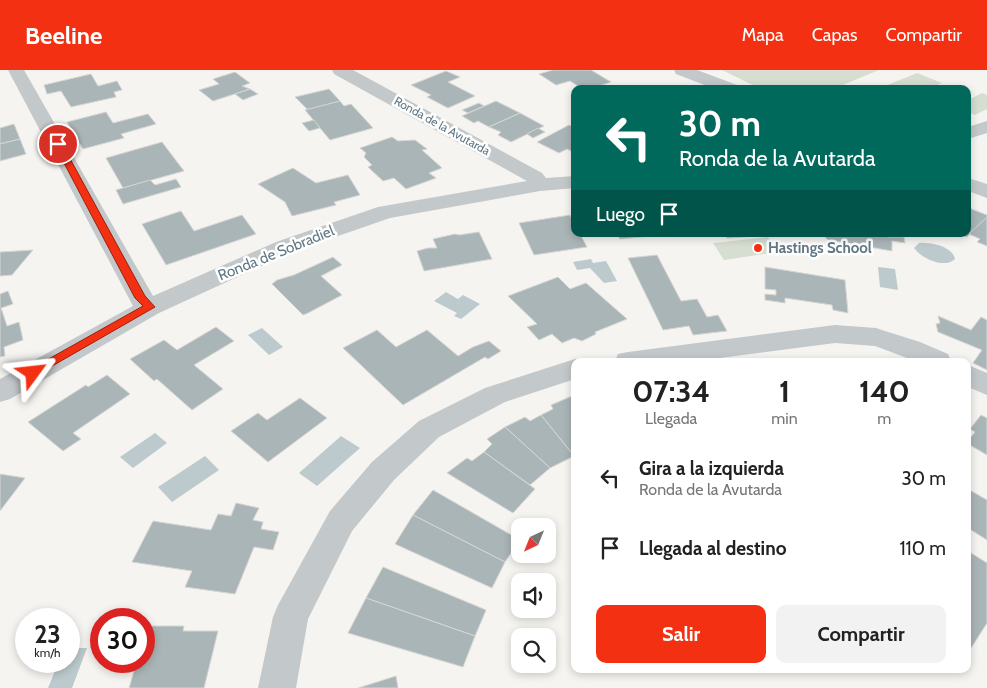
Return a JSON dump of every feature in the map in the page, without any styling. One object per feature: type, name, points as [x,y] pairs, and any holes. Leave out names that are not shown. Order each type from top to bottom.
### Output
[{"type":"street","points":[[16,70],[140,298],[150,307]]},
{"type":"street","name":"Ronda de la Avutarda","points":[[340,70],[535,177],[540,185]]},
{"type":"street","points":[[682,70],[721,85]]},
{"type":"street","points":[[971,132],[987,127]]},
{"type":"street","name":"Ronda de Sobradiel","points":[[0,392],[150,307],[284,246],[386,212],[540,185],[571,182]]},
{"type":"street","points":[[971,185],[987,192]]},
{"type":"street","points":[[651,358],[835,334],[876,337],[911,348],[932,358]]},
{"type":"street","points":[[277,688],[291,617],[341,521],[383,472],[429,429],[495,395],[571,370]]},
{"type":"street","points":[[971,377],[987,385]]},
{"type":"shaded area","points":[[722,70],[879,70],[843,85],[753,85]]},
{"type":"shaded area","points":[[917,73],[942,83],[937,85],[887,85]]},
{"type":"shaded area","points":[[982,93],[987,95],[987,109],[975,115],[971,113],[971,98]]},
{"type":"shaded area","points":[[768,237],[778,252],[724,260],[713,243]]},
{"type":"shaded area","points":[[919,243],[929,243],[945,248],[950,251],[955,259],[951,262],[940,263],[928,259],[914,248]]},
{"type":"shaded area","points":[[591,259],[593,263],[606,261],[617,281],[604,283],[590,268],[577,270],[573,262]]},
{"type":"shaded area","points":[[878,267],[895,269],[898,290],[880,287]]},
{"type":"shaded area","points":[[446,292],[458,299],[463,295],[480,304],[461,319],[454,316],[457,313],[434,301]]},
{"type":"shaded area","points":[[262,328],[283,347],[269,355],[248,335]]},
{"type":"shaded area","points":[[155,433],[167,443],[133,468],[120,457]]},
{"type":"shaded area","points":[[341,436],[360,448],[317,486],[299,473]]},
{"type":"shaded area","points":[[205,456],[219,470],[172,502],[158,487]]},
{"type":"shaded area","points":[[80,648],[87,648],[80,667]]},
{"type":"shaded area","points":[[54,673],[78,673],[72,688],[48,688]]},
{"type":"building","points":[[553,70],[591,70],[611,82],[602,85],[576,85],[570,81],[556,85],[539,74]]},
{"type":"building","points":[[446,71],[460,77],[448,82],[475,96],[448,108],[427,97],[431,95],[411,85]]},
{"type":"building","points":[[235,72],[250,83],[242,86],[250,89],[213,101],[199,90],[219,84],[213,79]]},
{"type":"building","points":[[91,74],[98,86],[117,81],[122,90],[114,92],[116,97],[71,107],[61,91],[47,94],[44,85]]},
{"type":"building","points":[[250,89],[258,94],[243,100],[235,94]]},
{"type":"building","points":[[329,89],[340,101],[308,110],[295,97]]},
{"type":"building","points":[[340,101],[344,106],[351,104],[373,128],[330,140],[305,110]]},
{"type":"building","points":[[496,101],[520,113],[489,127],[478,121],[474,123],[462,116]]},
{"type":"building","points":[[479,103],[484,106],[468,113],[462,110]]},
{"type":"building","points":[[106,112],[113,123],[148,114],[156,124],[121,134],[124,138],[83,149],[67,122]]},
{"type":"building","points":[[520,113],[544,126],[511,142],[498,135],[501,132],[489,127]]},
{"type":"building","points":[[314,120],[320,128],[309,131],[302,123]]},
{"type":"building","points":[[14,124],[20,139],[0,144],[0,128]]},
{"type":"building","points":[[569,125],[571,126],[571,151],[567,149],[559,153],[537,142]]},
{"type":"building","points":[[538,128],[545,132],[533,138],[527,134]]},
{"type":"building","points":[[392,137],[398,141],[415,140],[427,149],[422,150],[442,168],[429,173],[436,178],[406,189],[394,178],[383,181],[368,167],[372,165],[364,157],[366,153],[360,148]]},
{"type":"building","points":[[20,139],[26,154],[0,161],[0,144]]},
{"type":"building","points":[[162,142],[184,171],[123,188],[106,158]]},
{"type":"building","points":[[293,168],[316,183],[348,175],[360,195],[334,202],[336,205],[292,216],[285,202],[258,184]]},
{"type":"building","points":[[176,179],[181,187],[123,204],[116,190],[150,180],[155,185]]},
{"type":"building","points":[[971,209],[987,215],[971,233]]},
{"type":"building","points":[[181,211],[194,231],[242,215],[256,234],[166,265],[142,224]]},
{"type":"building","points":[[570,215],[571,237],[582,237],[587,247],[534,255],[519,223]]},
{"type":"building","points":[[987,217],[987,246],[977,242],[980,239],[971,235],[971,232]]},
{"type":"building","points":[[479,232],[492,259],[424,271],[417,251],[437,248],[433,239],[455,234]]},
{"type":"building","points":[[619,237],[640,237],[620,239]]},
{"type":"building","points":[[825,237],[904,237],[905,243],[892,241],[892,251],[828,240]]},
{"type":"building","points":[[33,250],[12,275],[0,276],[0,252]]},
{"type":"building","points":[[657,255],[681,301],[697,299],[707,317],[718,315],[727,331],[693,335],[689,326],[663,330],[628,258]]},
{"type":"building","points":[[333,257],[342,265],[321,276],[342,295],[308,313],[303,315],[272,284],[277,280],[294,275]]},
{"type":"building","points":[[765,267],[845,280],[848,313],[833,310],[832,305],[785,298],[785,303],[765,300],[765,294],[776,295],[776,290],[765,289]]},
{"type":"building","points":[[558,277],[570,289],[586,283],[627,319],[595,332],[596,334],[582,341],[574,338],[562,343],[552,334],[539,340],[527,327],[537,324],[508,296]]},
{"type":"building","points":[[8,291],[13,304],[1,308],[7,326],[19,322],[23,340],[4,347],[5,356],[0,357],[0,294]]},
{"type":"building","points":[[938,316],[971,330],[981,317],[987,320],[987,370],[973,363],[982,350],[938,332],[936,324],[940,323]]},
{"type":"building","points":[[216,327],[234,341],[194,365],[223,389],[192,410],[157,379],[154,381],[130,359],[164,340],[177,350]]},
{"type":"building","points":[[377,330],[396,347],[427,330],[458,356],[473,347],[489,341],[501,351],[488,359],[485,357],[403,405],[343,348]]},
{"type":"building","points":[[107,375],[130,394],[73,433],[81,439],[63,451],[28,422],[86,385],[88,387]]},
{"type":"building","points":[[571,396],[571,452],[541,415],[553,409],[551,405]]},
{"type":"building","points":[[300,398],[327,418],[268,462],[231,431],[258,413],[267,420]]},
{"type":"building","points":[[541,415],[571,452],[571,458],[550,468],[505,427],[525,417],[530,421]]},
{"type":"building","points":[[981,415],[987,418],[987,455],[971,446],[971,437],[975,432],[971,428]]},
{"type":"building","points":[[505,427],[550,468],[530,485],[484,452],[492,444],[487,439]]},
{"type":"building","points":[[484,452],[535,489],[513,513],[447,473],[467,458],[472,461]]},
{"type":"building","points":[[0,474],[25,478],[0,511]]},
{"type":"building","points":[[433,490],[511,535],[511,553],[505,562],[413,515]]},
{"type":"building","points":[[971,491],[987,500],[987,540],[971,530]]},
{"type":"building","points":[[236,503],[259,508],[253,520],[263,522],[261,529],[279,532],[273,550],[254,547],[235,594],[185,587],[192,571],[132,562],[153,521],[211,530],[218,514],[231,516]]},
{"type":"building","points":[[413,515],[505,562],[492,588],[395,544]]},
{"type":"building","points":[[971,553],[987,563],[987,623],[971,648]]},
{"type":"building","points":[[383,567],[486,610],[475,636],[366,598]]},
{"type":"building","points":[[366,598],[475,636],[463,667],[348,633]]},
{"type":"building","points":[[155,626],[184,626],[183,631],[218,631],[204,688],[129,688],[133,673],[155,673]]},
{"type":"building","points":[[396,676],[398,688],[358,688]]},
{"type":"place","name":"Hastings School","points":[[758,248]]},
{"type":"route","points":[[33,373],[150,307],[140,298],[58,144]]}]
